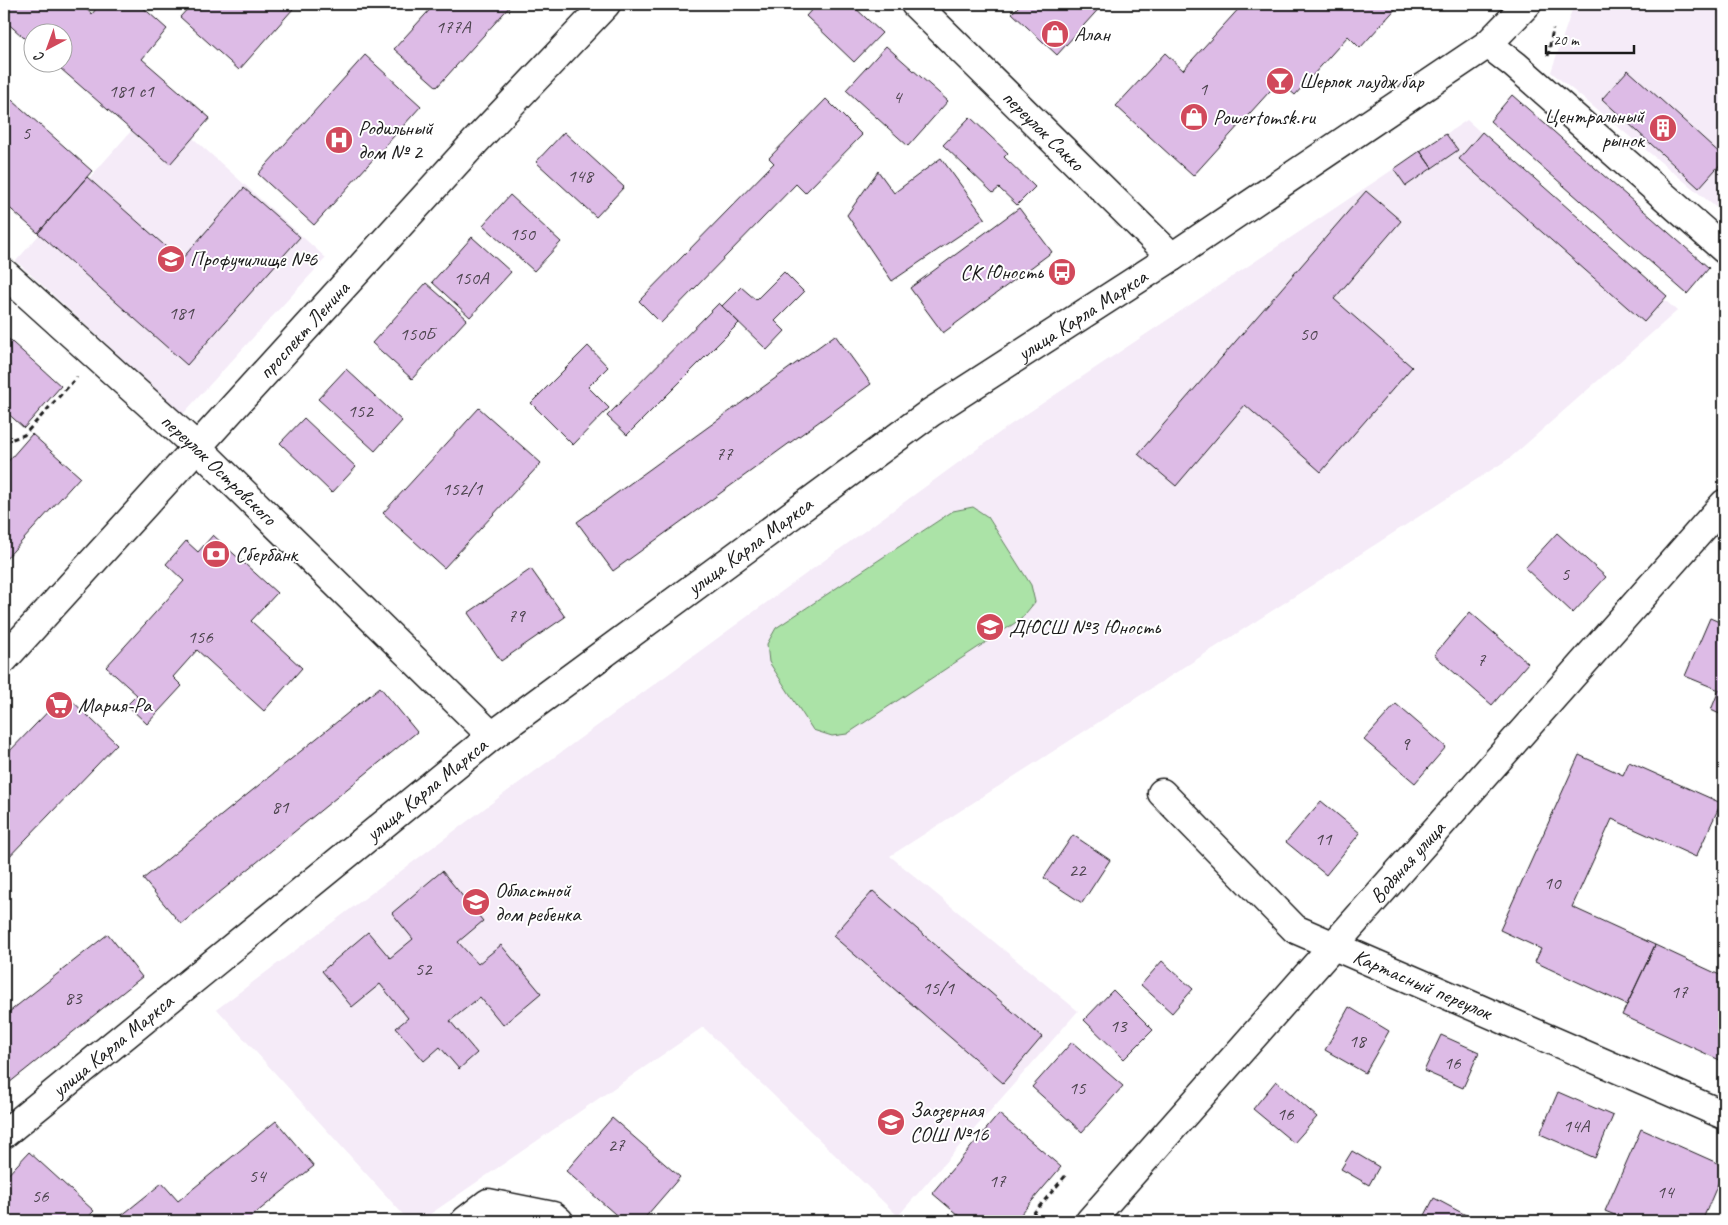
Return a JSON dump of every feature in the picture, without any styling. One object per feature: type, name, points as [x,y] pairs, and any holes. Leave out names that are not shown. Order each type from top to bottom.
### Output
[{"type":"street","name":"проспект Ленина","points":[[4,659],[475,142],[606,4]]},
{"type":"street","name":"переулок Сакко","points":[[915,4],[1172,257]]},
{"type":"street","name":"улица Карла Маркса","points":[[4,1134],[492,736],[930,413],[1172,257],[1488,44],[1528,4]]},
{"type":"street","points":[[1488,44],[1515,65],[1724,249]]},
{"type":"street","name":"переулок Островского","points":[[4,273],[196,447],[492,736]]},
{"type":"street","name":"Водяная улица","points":[[1090,1221],[1724,504]]},
{"type":"street","name":"Картасный переулок","points":[[1162,793],[1295,929],[1724,1116]]},
{"type":"street","points":[[465,1221],[488,1203],[556,1219]]},
{"type":"path","points":[[4,442],[24,435],[96,356]]},
{"type":"path","points":[[1027,1221],[1067,1174]]},
{"type":"shaded area","name":"Центральный рынок","points":[[1574,4],[1724,4],[1724,214],[1551,72]]},
{"type":"shaded area","name":"Профучилище №6","points":[[155,104],[326,258],[183,414],[16,261]]},
{"type":"shaded area","name":"ДЮСШ №3 Юность","points":[[1467,120],[1677,311],[1510,458],[890,856],[1078,1011],[898,1216],[703,1027],[420,1221],[409,1221],[217,1009],[501,796],[1010,425]]},
{"type":"green space","points":[[973,507],[988,517],[1031,585],[1035,602],[1021,619],[847,734],[832,736],[813,730],[769,662],[767,644],[776,628],[953,511]]},
{"type":"building","points":[[4,4],[80,4],[92,14],[100,4],[139,4],[167,29],[142,59],[210,118],[170,164],[64,72],[72,72],[72,22],[22,22],[22,36],[4,20]]},
{"type":"building","points":[[192,4],[287,4],[293,9],[239,70],[180,17]]},
{"type":"building","points":[[435,4],[512,4],[437,87],[394,49]]},
{"type":"building","points":[[817,4],[851,4],[882,33],[854,62],[806,16]]},
{"type":"building","name":"Алан","points":[[1021,4],[1103,4],[1057,55],[1012,13]]},
{"type":"building","points":[[1243,4],[1400,4],[1360,48],[1348,36],[1295,95],[1279,81],[1193,176],[1116,106],[1165,53],[1183,70]]},
{"type":"building","points":[[886,46],[948,101],[908,146],[846,90]]},
{"type":"building","name":"Родильный дом № 2","points":[[365,55],[421,106],[314,225],[258,174]]},
{"type":"building","name":"Центральный рынок","points":[[1628,70],[1724,157],[1724,160],[1699,188],[1602,99]]},
{"type":"building","points":[[4,93],[92,171],[38,233],[4,203]]},
{"type":"building","points":[[1512,95],[1709,268],[1687,294],[1490,121]]},
{"type":"building","points":[[826,99],[862,135],[805,193],[796,184],[661,323],[639,301],[774,163],[769,158]]},
{"type":"building","points":[[970,117],[1008,153],[1004,157],[1035,187],[1017,205],[999,188],[993,193],[943,145]]},
{"type":"building","points":[[564,132],[624,187],[596,217],[536,162]]},
{"type":"building","points":[[1482,132],[1667,296],[1644,322],[1459,159]]},
{"type":"building","points":[[1446,134],[1458,150],[1432,168],[1420,151]]},
{"type":"building","points":[[1420,151],[1432,168],[1406,186],[1394,169]]},
{"type":"building","points":[[941,158],[985,218],[892,281],[847,215],[878,171],[894,193]]},
{"type":"building","points":[[87,177],[181,260],[244,188],[300,237],[187,365],[38,233]]},
{"type":"building","points":[[1366,191],[1401,221],[1334,299],[1412,367],[1321,472],[1245,405],[1176,486],[1138,454]]},
{"type":"building","points":[[510,195],[561,242],[534,271],[483,225]]},
{"type":"building","points":[[1019,208],[1052,252],[943,333],[910,288]]},
{"type":"building","points":[[472,237],[511,272],[470,317],[432,282]]},
{"type":"building","points":[[784,272],[804,292],[775,321],[785,331],[767,350],[722,306],[741,287],[756,300]]},
{"type":"building","points":[[426,283],[467,319],[412,379],[372,343]]},
{"type":"building","points":[[719,303],[739,323],[627,435],[607,416]]},
{"type":"building","points":[[4,335],[61,386],[24,428],[4,410]]},
{"type":"building","points":[[835,335],[871,384],[613,571],[577,522]]},
{"type":"building","points":[[588,346],[608,367],[588,387],[609,408],[573,445],[531,403]]},
{"type":"building","points":[[346,369],[402,421],[375,451],[318,399]]},
{"type":"building","points":[[479,408],[541,463],[444,568],[383,513]]},
{"type":"building","points":[[304,418],[356,467],[332,493],[280,443]]},
{"type":"building","points":[[32,434],[80,477],[4,561],[4,466]]},
{"type":"building","points":[[1557,533],[1606,577],[1573,613],[1525,568]]},
{"type":"building","points":[[213,535],[277,593],[251,621],[302,668],[264,711],[197,650],[173,677],[182,686],[147,724],[127,705],[137,695],[106,667],[184,581],[166,564],[186,541],[198,552]]},
{"type":"building","points":[[531,569],[565,617],[501,661],[468,613]]},
{"type":"building","points":[[1470,612],[1528,663],[1492,705],[1434,655]]},
{"type":"building","points":[[1710,618],[1724,624],[1724,716],[1711,710],[1719,690],[1685,676]]},
{"type":"building","points":[[380,687],[417,732],[181,924],[143,879]]},
{"type":"building","points":[[65,694],[117,744],[4,862],[4,757]]},
{"type":"building","points":[[1396,704],[1446,747],[1415,783],[1364,740]]},
{"type":"building","points":[[1579,755],[1623,775],[1629,762],[1721,803],[1696,857],[1612,819],[1572,907],[1655,945],[1627,1005],[1535,962],[1541,949],[1500,930]]},
{"type":"building","points":[[1321,801],[1360,833],[1326,875],[1286,842]]},
{"type":"building","points":[[1073,835],[1110,860],[1082,903],[1044,878]]},
{"type":"building","points":[[442,871],[483,921],[458,942],[478,964],[501,945],[541,993],[503,1025],[480,997],[450,1021],[477,1053],[459,1069],[440,1047],[424,1061],[396,1028],[408,1018],[380,984],[352,1007],[322,971],[368,932],[390,958],[413,939],[392,913]]},
{"type":"building","points":[[873,891],[1042,1037],[1003,1083],[833,936]]},
{"type":"building","points":[[108,934],[142,977],[4,1087],[4,1016]]},
{"type":"building","points":[[1655,945],[1724,977],[1724,1062],[1622,1015]]},
{"type":"building","points":[[1162,961],[1193,989],[1172,1013],[1141,985]]},
{"type":"building","points":[[1113,990],[1153,1030],[1124,1059],[1084,1020]]},
{"type":"building","points":[[1349,1007],[1389,1031],[1365,1073],[1325,1050]]},
{"type":"building","points":[[1441,1035],[1479,1052],[1463,1088],[1424,1071]]},
{"type":"building","points":[[1072,1042],[1123,1086],[1082,1132],[1032,1087]]},
{"type":"building","points":[[1276,1081],[1317,1117],[1294,1143],[1253,1109]]},
{"type":"building","points":[[1558,1092],[1613,1116],[1595,1158],[1540,1134]]},
{"type":"building","points":[[999,1114],[1061,1167],[1015,1221],[965,1221],[932,1193]]},
{"type":"building","points":[[612,1118],[680,1177],[642,1221],[623,1221],[566,1171]]},
{"type":"building","points":[[276,1121],[314,1166],[246,1221],[126,1221],[121,1216],[162,1183],[178,1201]]},
{"type":"building","points":[[1641,1129],[1724,1166],[1702,1221],[1629,1221],[1605,1211]]},
{"type":"building","points":[[1352,1151],[1379,1167],[1369,1185],[1341,1169]]},
{"type":"building","points":[[29,1152],[94,1211],[84,1221],[4,1221],[4,1179]]},
{"type":"building","points":[[1434,1198],[1477,1221],[1422,1221]]},
{"type":"place","name":"Алан","points":[[1055,34]]},
{"type":"place","name":"Шерлок лаудж бар","points":[[1280,81]]},
{"type":"place","name":"Powertomsk.ru","points":[[1194,117]]},
{"type":"place","name":"Центральный рынок","points":[[1663,128]]},
{"type":"place","name":"Родильный дом № 2","points":[[339,140]]},
{"type":"place","name":"Профучилище №6","points":[[171,259]]},
{"type":"place","name":"СК Юность","points":[[1062,272]]},
{"type":"place","name":"Сбербанк","points":[[216,554]]},
{"type":"place","name":"ДЮСШ №3 Юность","points":[[990,627]]},
{"type":"place","name":"Мария-Ра","points":[[59,705]]},
{"type":"place","name":"Областной дом ребенка","points":[[476,902]]},
{"type":"place","name":"Заозерная СОШ №16","points":[[891,1122]]}]
